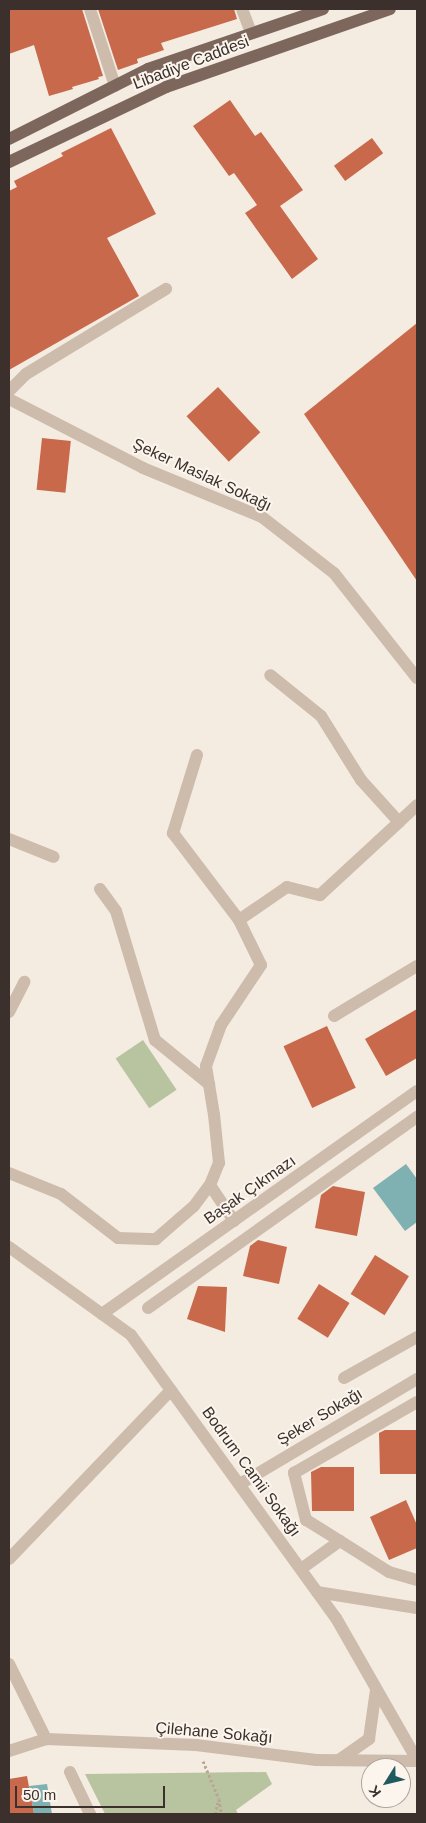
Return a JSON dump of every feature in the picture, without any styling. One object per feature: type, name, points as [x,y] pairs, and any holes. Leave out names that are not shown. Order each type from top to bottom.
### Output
[{"type":"main road","name":"Libadiye Caddesi","points":[[9,139],[148,70],[323,9]]},
{"type":"main road","name":"Libadiye Caddesi","points":[[9,162],[166,87],[390,9]]},
{"type":"street","points":[[90,9],[115,86]]},
{"type":"street","points":[[242,9],[250,33]]},
{"type":"street","points":[[9,391],[26,374],[166,289]]},
{"type":"street","name":"Şeker Maslak Sokağı","points":[[9,398],[143,468],[262,518],[334,572],[417,678]]},
{"type":"street","points":[[270,675],[321,716],[361,780],[399,822]]},
{"type":"street","points":[[9,1173],[61,1194],[118,1238],[156,1239],[194,1206],[210,1185],[219,1163],[206,1066],[221,1025],[261,965],[239,920],[173,833],[197,755]]},
{"type":"street","points":[[239,920],[287,887],[320,895],[417,806]]},
{"type":"street","points":[[9,839],[54,857]]},
{"type":"street","points":[[100,889],[116,910],[155,1040],[209,1084]]},
{"type":"street","points":[[334,1016],[417,966]]},
{"type":"street","points":[[9,1012],[24,982]]},
{"type":"street","name":"Başak Çıkmazı","points":[[102,1314],[417,1091]]},
{"type":"street","points":[[148,1308],[417,1117]]},
{"type":"street","points":[[210,1185],[234,1221]]},
{"type":"street","name":"Bodrum Camii Sokağı","points":[[9,1248],[132,1336],[336,1618],[417,1761]]},
{"type":"street","points":[[344,1378],[417,1337]]},
{"type":"street","name":"Şeker Sokağı","points":[[240,1484],[417,1379]]},
{"type":"street","points":[[9,1559],[171,1390]]},
{"type":"street","points":[[417,1402],[294,1473],[306,1520],[390,1572],[417,1580]]},
{"type":"street","points":[[301,1569],[340,1541]]},
{"type":"street","points":[[318,1592],[417,1608]]},
{"type":"street","points":[[9,1664],[46,1739]]},
{"type":"street","points":[[339,1760],[369,1739],[376,1690]]},
{"type":"street","name":"Çilehane Sokağı","points":[[9,1751],[46,1739],[196,1745],[316,1760],[417,1761]]},
{"type":"street","points":[[70,1772],[90,1814]]},
{"type":"path","points":[[196,1745],[219,1799],[221,1814]]},
{"type":"path","points":[[215,1814],[219,1799]]},
{"type":"green space","points":[[143,1040],[177,1090],[149,1108],[116,1058]]},
{"type":"green space","points":[[266,1772],[272,1784],[236,1810],[238,1814],[105,1814],[85,1774]]},
{"type":"water","points":[[406,1164],[417,1179],[417,1222],[405,1231],[373,1188]]},
{"type":"water","points":[[47,1784],[52,1814],[34,1814],[29,1786]]},
{"type":"building","points":[[9,9],[82,9],[103,76],[72,87],[73,89],[49,96],[34,45],[9,54]]},
{"type":"building","points":[[98,9],[234,9],[237,19],[161,43],[164,50],[137,59],[138,63],[118,70]]},
{"type":"building","points":[[230,100],[255,136],[261,132],[303,190],[280,206],[318,259],[292,279],[245,213],[257,205],[234,173],[229,176],[193,126]]},
{"type":"building","points":[[111,128],[156,214],[107,238],[139,296],[9,370],[9,191],[17,187],[14,181],[63,156],[61,153]]},
{"type":"building","points":[[372,138],[383,153],[345,181],[334,166]]},
{"type":"building","points":[[417,323],[417,581],[304,414]]},
{"type":"building","points":[[218,387],[260,432],[229,462],[187,416]]},
{"type":"building","points":[[42,438],[71,441],[65,493],[37,490]]},
{"type":"building","points":[[417,1009],[417,1058],[386,1076],[365,1039]]},
{"type":"building","points":[[327,1026],[356,1088],[312,1108],[283,1046]]},
{"type":"building","points":[[333,1186],[365,1192],[357,1236],[315,1228],[321,1195]]},
{"type":"building","points":[[258,1240],[287,1247],[279,1284],[243,1276],[250,1246]]},
{"type":"building","points":[[375,1255],[409,1276],[385,1315],[351,1294]]},
{"type":"building","points":[[319,1284],[350,1303],[328,1338],[297,1319]]},
{"type":"building","points":[[198,1286],[227,1287],[225,1332],[187,1319]]},
{"type":"building","points":[[385,1430],[417,1430],[417,1474],[380,1474],[379,1433]]},
{"type":"building","points":[[321,1467],[354,1467],[354,1511],[312,1511],[311,1472]]},
{"type":"building","points":[[406,1500],[417,1525],[417,1548],[389,1560],[370,1517]]},
{"type":"building","points":[[27,1776],[34,1814],[9,1814],[9,1779]]}]
